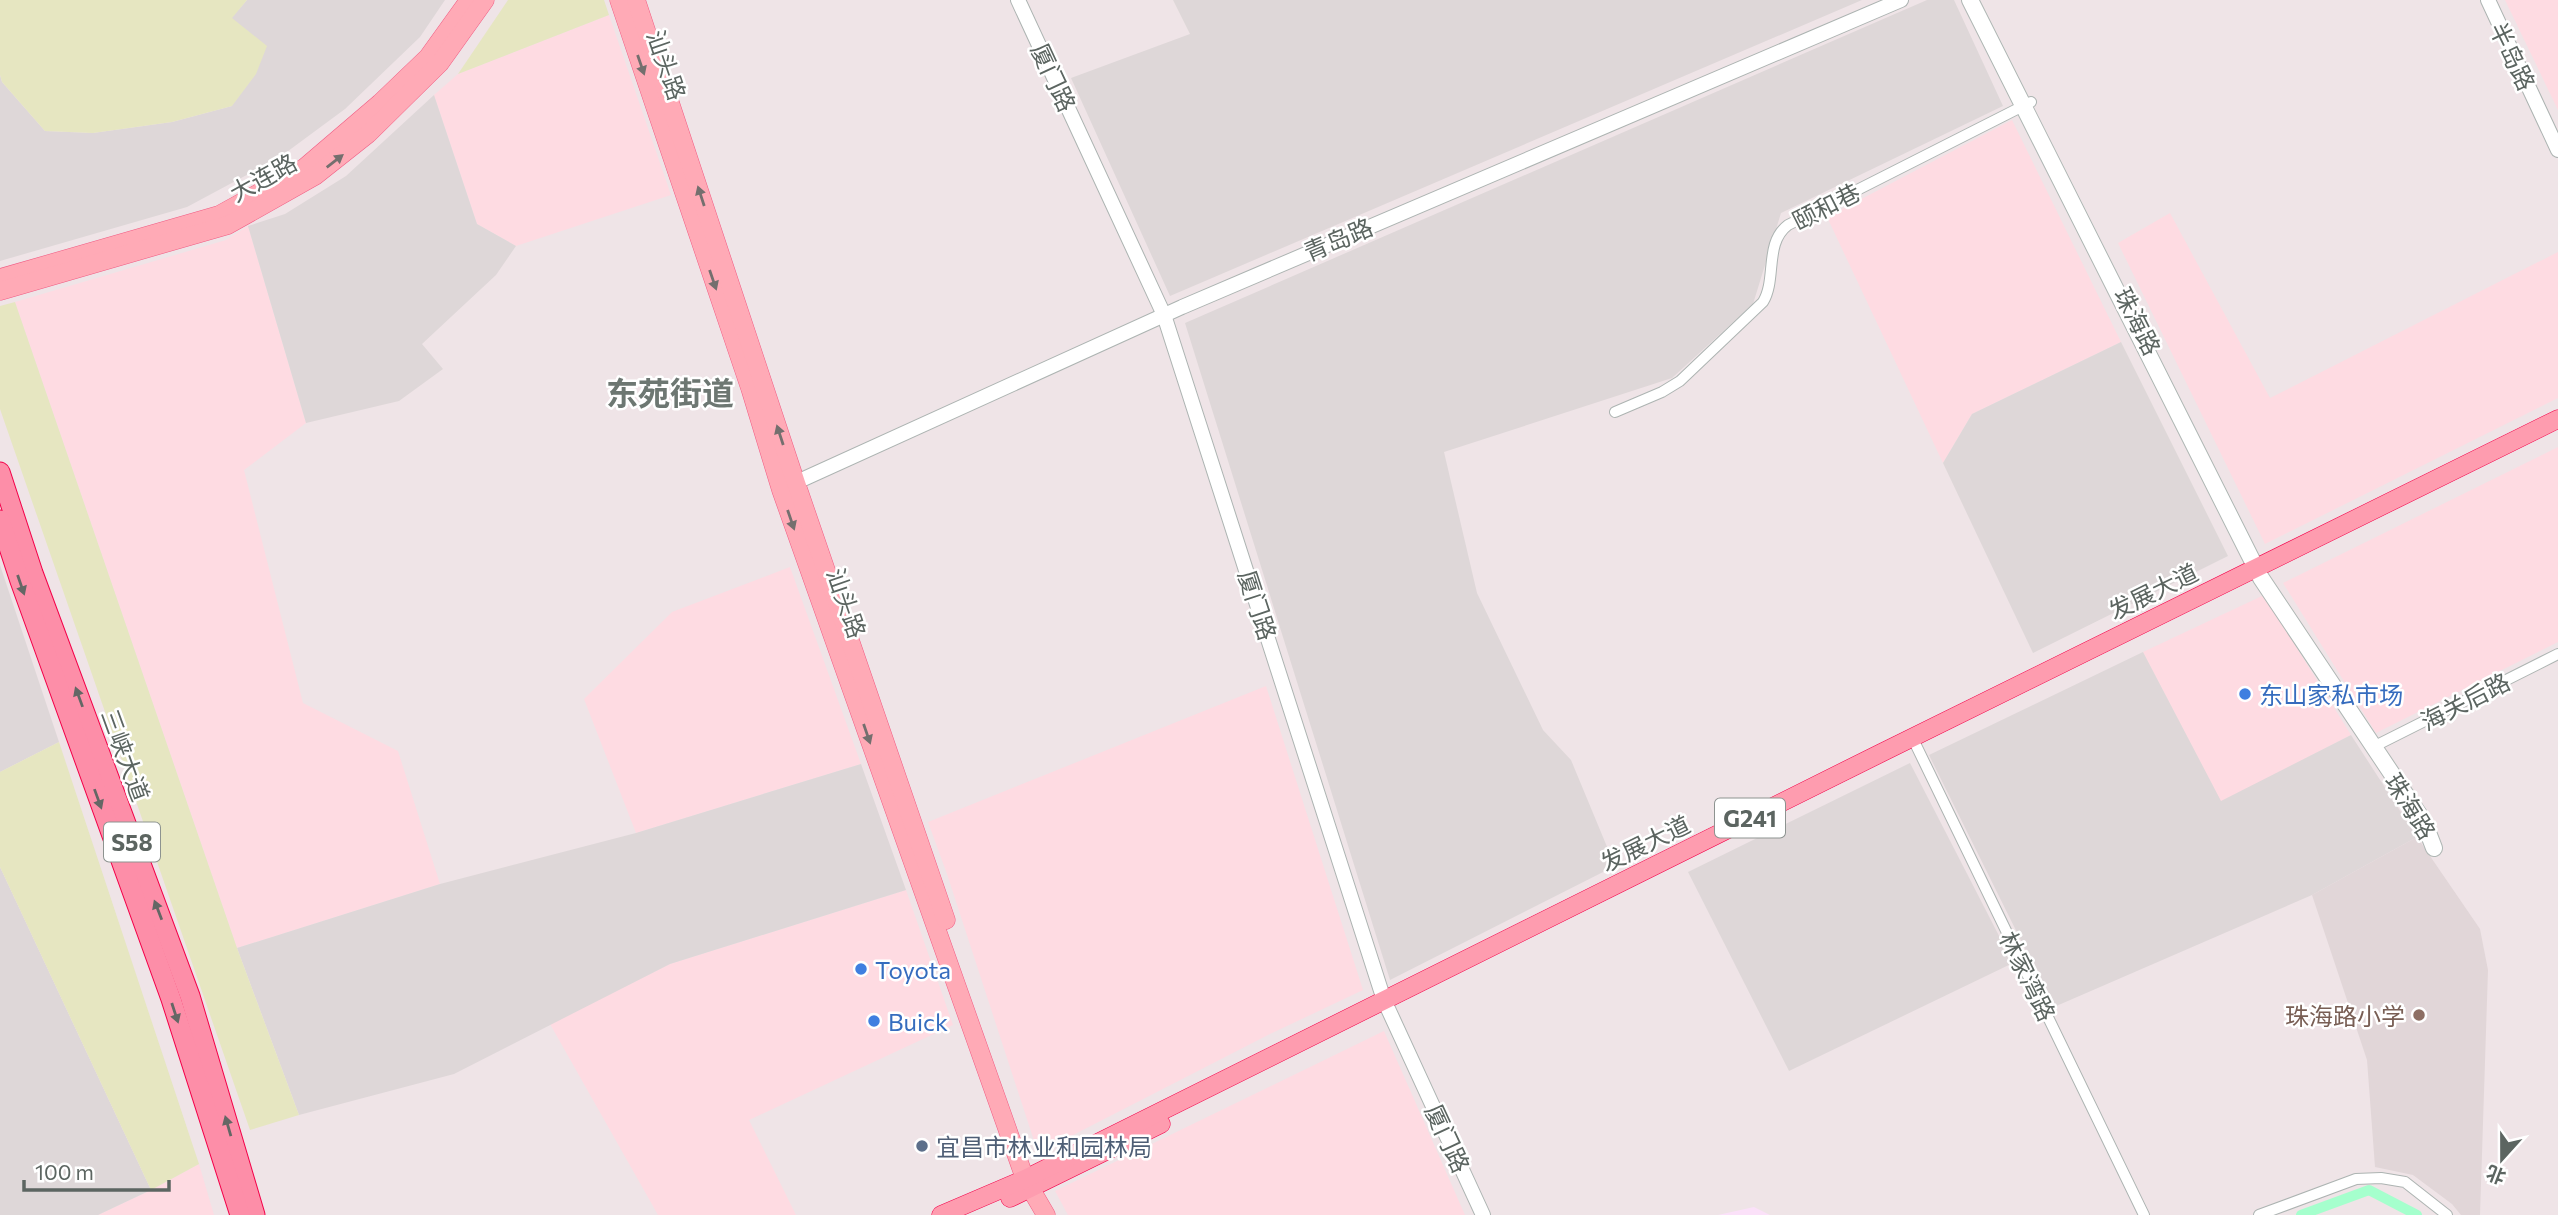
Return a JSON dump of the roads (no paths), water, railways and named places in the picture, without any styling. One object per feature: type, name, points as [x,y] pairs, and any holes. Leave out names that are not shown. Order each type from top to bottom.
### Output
[{"type":"highway","name":"发展大道","points":[[2261,572],[2558,419]]},
{"type":"highway","name":"发展大道","points":[[972,1215],[1032,1182],[1914,743],[2261,572],[2558,432]]},
{"type":"highway","name":"三峡大道","points":[[0,472],[33,573],[190,996],[255,1215]]},
{"type":"highway","name":"三峡大道","points":[[0,520],[171,999],[240,1215]]},
{"type":"highway","name":"发展大道","points":[[941,1215],[1032,1182]]},
{"type":"main road","name":"大连路","points":[[0,278],[219,215],[304,168],[380,103],[428,57],[469,0]]},
{"type":"main road","name":"大连路","points":[[0,291],[228,225],[315,176],[368,134],[440,63],[485,0]]},
{"type":"main road","name":"汕头路","points":[[619,0],[750,388],[788,486],[1032,1182],[1046,1215]]},
{"type":"main road","name":"汕头路","points":[[636,0],[788,486]]},
{"type":"main road","name":"珠海路","points":[[1970,0],[2027,104],[2261,572],[2424,822],[2434,848],[2435,835],[2429,820],[2375,746]]},
{"type":"main road","name":"珠海路","points":[[1981,0],[2027,104]]},
{"type":"main road","name":"汕头路","points":[[1032,1182],[1055,1215]]},
{"type":"street","name":"厦门路","points":[[1018,0],[1164,315],[1387,1005],[1483,1215]]},
{"type":"street","name":"青岛路","points":[[788,486],[1164,315],[1901,0]]},
{"type":"street","name":"半岛路","points":[[2488,0],[2558,150]]},
{"type":"street","name":"颐和巷","points":[[1615,412],[1681,381],[1763,302],[1768,290],[1776,237],[1788,225],[2027,104]]},
{"type":"street","name":"海关后路","points":[[2375,746],[2558,654]]},
{"type":"street","name":"林家湾路","points":[[1914,743],[2144,1215]]},
{"type":"street","points":[[2259,1215],[2356,1179],[2381,1178],[2404,1182],[2447,1215]]},
{"type":"waterway","points":[[2301,1215],[2369,1190],[2417,1215]]},
{"type":"place","name":"东山家私市场","points":[[2245,694]]},
{"type":"place","name":"Toyota","points":[[861,969]]},
{"type":"place","name":"珠海路小学","points":[[2419,1015]]},
{"type":"place","name":"Buick","points":[[874,1021]]},
{"type":"place","name":"宜昌市林业和园林局","points":[[922,1146]]},
{"type":"district","name":"东苑街道","points":[[670,392]]}]
